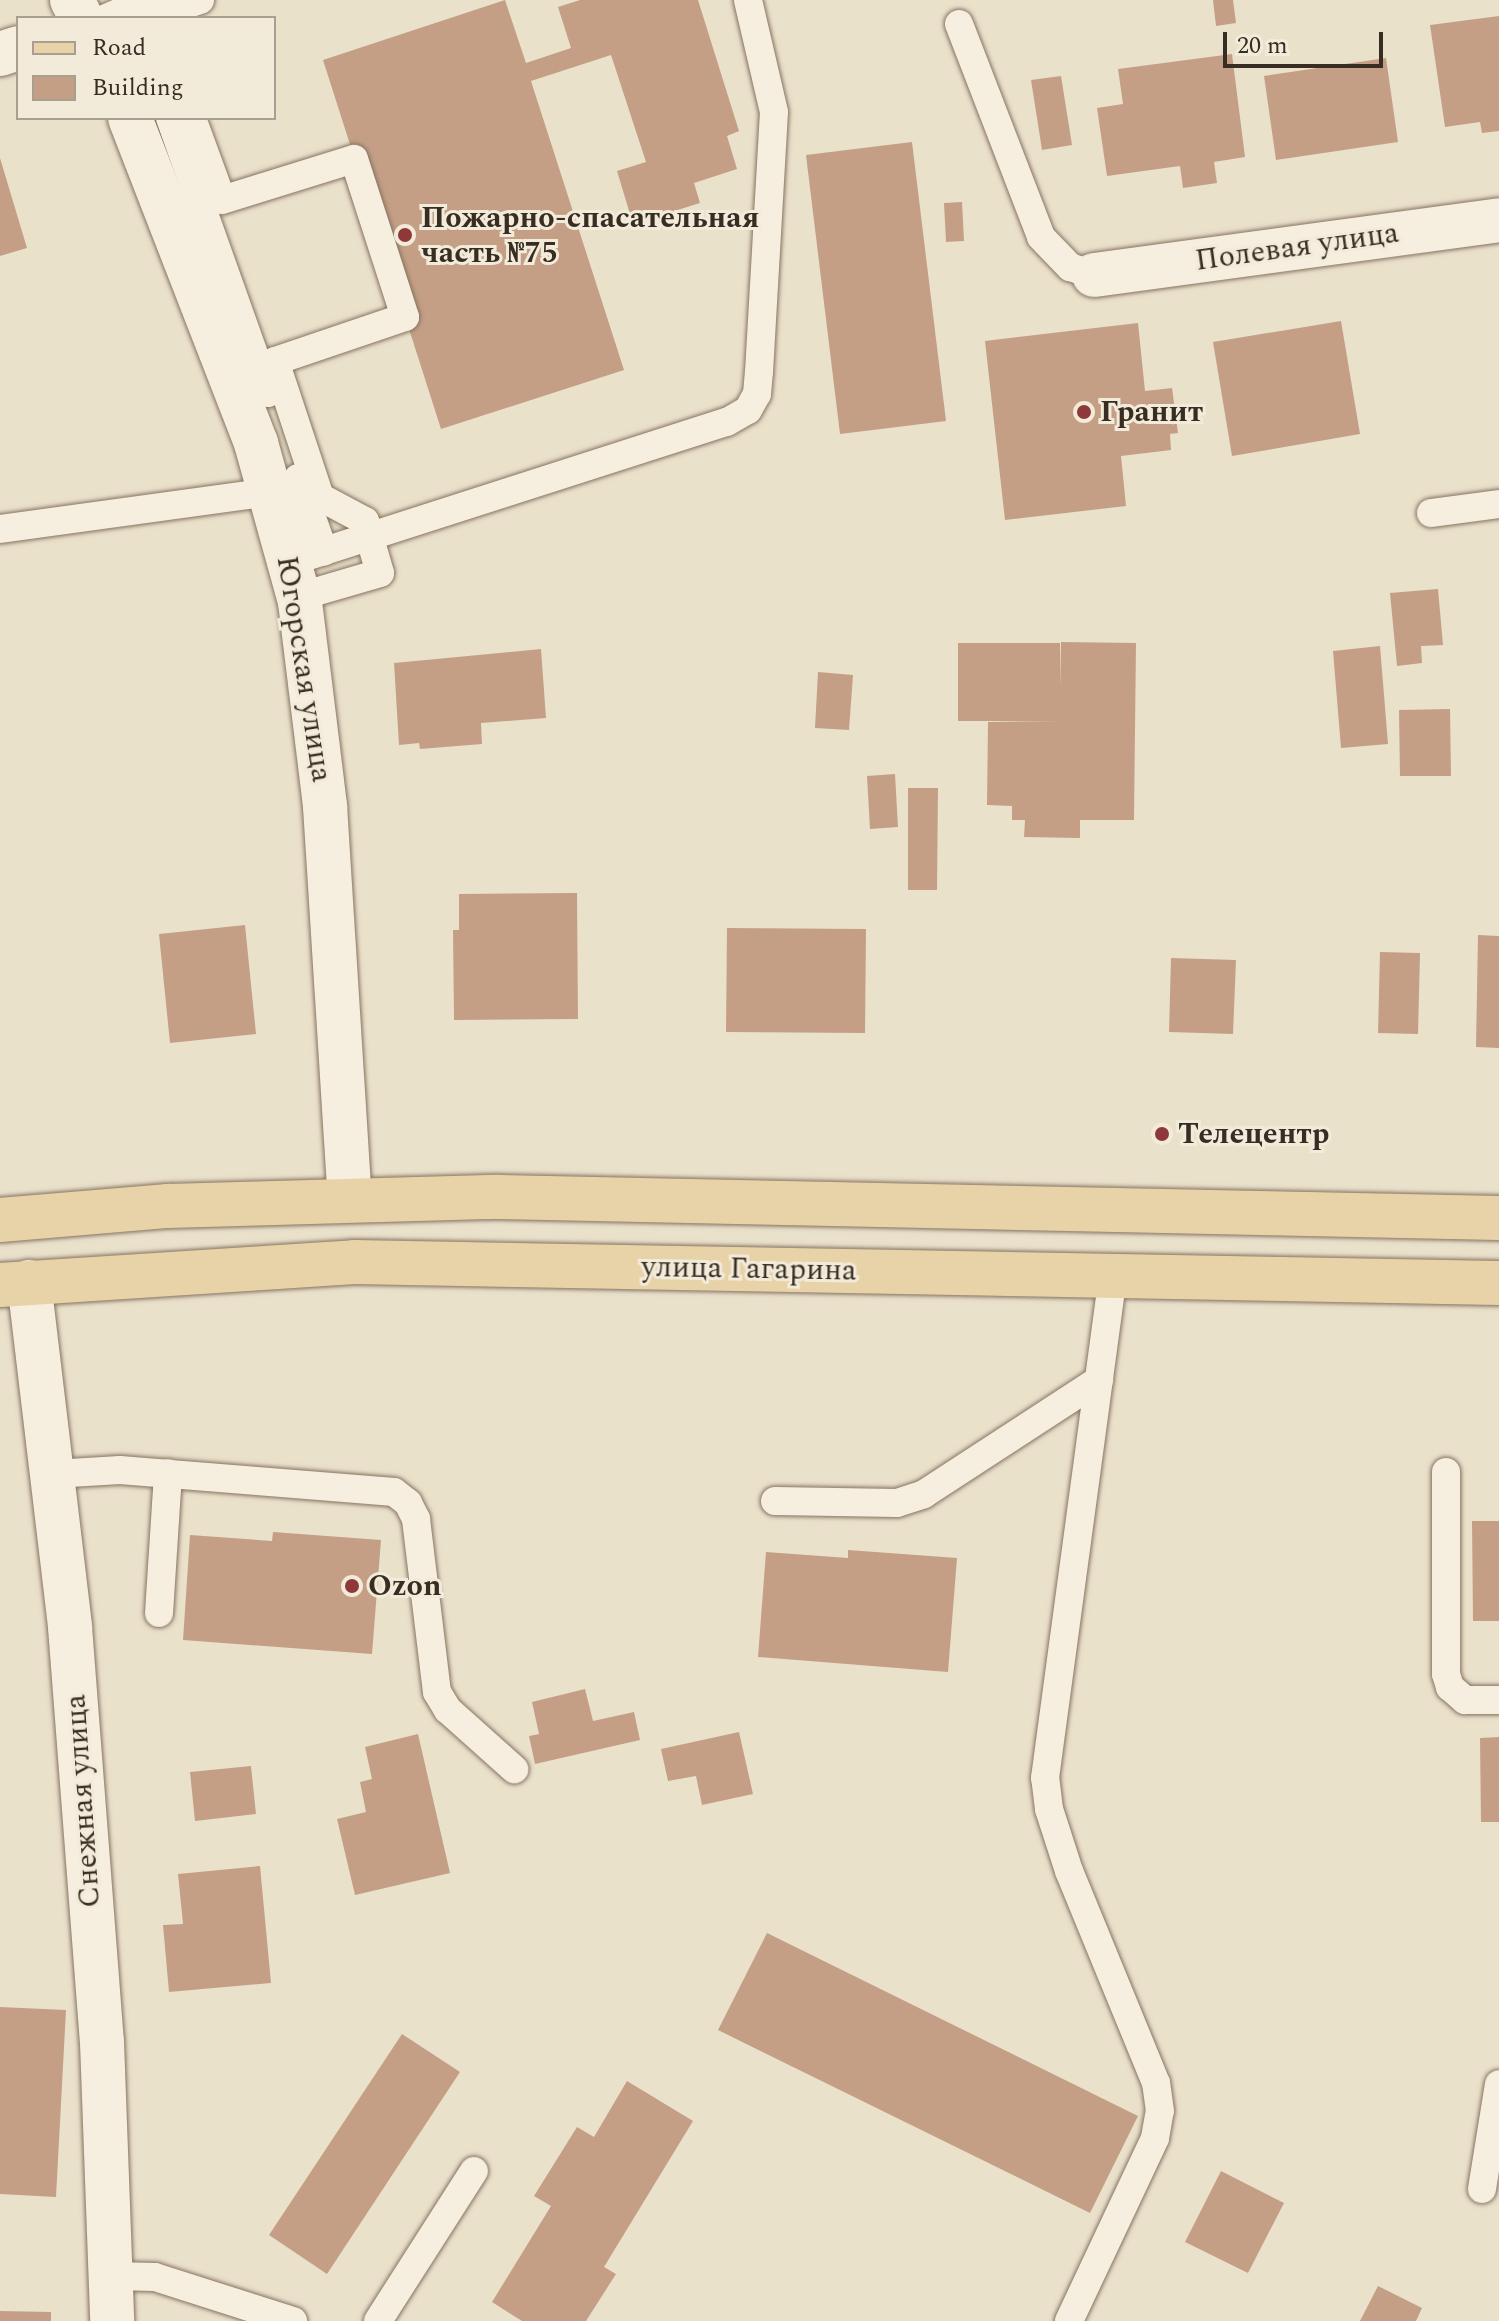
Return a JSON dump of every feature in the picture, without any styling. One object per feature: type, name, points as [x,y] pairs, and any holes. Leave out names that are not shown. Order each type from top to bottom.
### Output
[{"type":"main road","points":[[14,1284],[12,1219],[350,1198],[1499,1218]]},
{"type":"main road","points":[[350,1198],[354,1262]]},
{"type":"main road","name":"улица Гагарина","points":[[14,1284],[354,1262],[1499,1283]]},
{"type":"street","name":"Югорская улица","points":[[131,120],[271,492],[303,558],[325,806],[350,1198]]},
{"type":"street","name":"Полевая улица","points":[[1094,275],[1499,220]]},
{"type":"street","name":"Снежная улица","points":[[14,1284],[53,1474],[98,1994],[114,2276],[112,2321]]},
{"type":"lane","points":[[111,16],[148,0],[152,16]]},
{"type":"lane","points":[[155,16],[200,0]]},
{"type":"lane","points":[[303,558],[371,539],[727,422],[748,410],[757,394],[759,372],[774,112],[748,0]]},
{"type":"lane","points":[[959,24],[1041,237],[1070,267],[1094,275]]},
{"type":"lane","points":[[144,120],[303,558]]},
{"type":"lane","points":[[171,120],[303,558],[305,595],[380,573],[365,521],[320,497],[275,361],[405,317],[354,159],[222,200],[193,120]]},
{"type":"lane","points":[[0,529],[271,492]]},
{"type":"lane","points":[[1431,513],[1499,504]]},
{"type":"lane","points":[[1069,2321],[1155,2138],[1160,2111],[1156,2083],[1069,1871],[1049,1809],[1045,1778],[1113,1275]]},
{"type":"lane","points":[[775,1501],[897,1503],[924,1494],[1099,1380]]},
{"type":"lane","points":[[1446,1472],[1446,1674],[1450,1687],[1465,1700],[1499,1700]]},
{"type":"lane","points":[[159,1613],[168,1473]]},
{"type":"lane","points":[[53,1474],[168,1473],[379,1488],[408,1503],[416,1519],[437,1692],[448,1710],[514,1769]]},
{"type":"lane","points":[[1482,2189],[1499,2084]]},
{"type":"lane","points":[[378,2321],[474,2171]]},
{"type":"lane","points":[[114,2276],[155,2277],[293,2321]]},
{"type":"building","points":[[505,0],[526,63],[571,48],[558,7],[580,0],[698,0],[739,131],[727,136],[737,169],[694,183],[700,203],[633,224],[617,171],[646,162],[611,55],[531,81],[624,370],[441,429],[323,60]]},
{"type":"building","points":[[1213,0],[1233,0],[1236,23],[1216,26]]},
{"type":"building","points":[[1499,16],[1499,131],[1482,133],[1480,122],[1445,127],[1430,25]]},
{"type":"building","points":[[1232,54],[1245,157],[1214,162],[1217,183],[1183,188],[1180,166],[1107,176],[1097,108],[1123,104],[1118,69]]},
{"type":"building","points":[[1386,58],[1398,142],[1276,160],[1264,76]]},
{"type":"building","points":[[1061,76],[1072,145],[1042,150],[1031,80]]},
{"type":"building","points":[[912,142],[946,421],[840,434],[806,155]]},
{"type":"building","points":[[0,158],[27,248],[0,256]]},
{"type":"building","points":[[962,202],[964,241],[946,242],[944,203]]},
{"type":"building","points":[[1341,321],[1360,434],[1232,456],[1213,342]]},
{"type":"building","name":"Гранит","points":[[1138,323],[1145,391],[1172,388],[1178,433],[1170,434],[1171,450],[1121,456],[1126,506],[1005,520],[985,341]]},
{"type":"building","points":[[1438,589],[1443,645],[1421,646],[1422,663],[1397,666],[1390,593]]},
{"type":"building","points":[[1061,642],[1136,643],[1134,820],[1080,820],[1080,838],[1024,837],[1025,820],[1012,820],[1012,806],[987,805],[988,722],[1060,721],[958,721],[958,643],[1060,643],[1061,688]]},
{"type":"building","points":[[1380,646],[1388,744],[1341,748],[1333,651]]},
{"type":"building","points":[[541,649],[546,718],[481,723],[482,744],[420,749],[419,743],[399,745],[394,663]]},
{"type":"building","points":[[818,672],[853,675],[849,730],[815,728]]},
{"type":"building","points":[[1450,709],[1451,776],[1400,776],[1399,710]]},
{"type":"building","points":[[895,774],[898,827],[870,829],[867,776]]},
{"type":"building","points":[[908,788],[938,788],[937,890],[908,890]]},
{"type":"building","points":[[577,893],[578,1019],[454,1020],[453,930],[459,930],[459,894]]},
{"type":"building","points":[[245,925],[256,1034],[170,1043],[159,934]]},
{"type":"building","points":[[727,928],[866,929],[865,1033],[726,1032]]},
{"type":"building","points":[[1478,935],[1499,936],[1499,1048],[1476,1047]]},
{"type":"building","points":[[1380,952],[1420,953],[1418,1034],[1378,1033]]},
{"type":"building","points":[[1171,958],[1236,960],[1233,1034],[1169,1032]]},
{"type":"building","points":[[1472,1521],[1499,1521],[1499,1621],[1473,1621]]},
{"type":"building","points":[[273,1532],[381,1540],[372,1654],[183,1640],[190,1535],[272,1541]]},
{"type":"building","points":[[848,1550],[957,1558],[948,1672],[758,1657],[766,1552],[848,1558]]},
{"type":"building","points":[[585,1689],[593,1721],[634,1712],[640,1740],[535,1764],[529,1736],[539,1734],[532,1702]]},
{"type":"building","points":[[739,1732],[753,1794],[702,1805],[696,1776],[668,1781],[661,1749]]},
{"type":"building","points":[[418,1734],[450,1873],[355,1895],[337,1819],[366,1812],[360,1782],[372,1779],[365,1747]]},
{"type":"building","points":[[1499,1737],[1499,1822],[1481,1822],[1480,1738]]},
{"type":"building","points":[[251,1766],[256,1814],[195,1821],[190,1772]]},
{"type":"building","points":[[260,1866],[271,1983],[169,1992],[163,1925],[183,1924],[178,1874]]},
{"type":"building","points":[[767,1933],[1138,2116],[1090,2213],[718,2030]]},
{"type":"building","points":[[0,2007],[66,2010],[56,2197],[0,2194]]},
{"type":"building","points":[[402,2034],[460,2072],[327,2274],[269,2235]]},
{"type":"building","points":[[627,2081],[693,2121],[604,2267],[616,2274],[586,2321],[522,2321],[492,2302],[551,2206],[534,2196],[577,2127],[594,2137]]},
{"type":"building","points":[[1221,2171],[1284,2203],[1248,2273],[1185,2242]]},
{"type":"building","points":[[1378,2286],[1422,2308],[1416,2321],[1360,2321]]},
{"type":"building","points":[[0,2311],[51,2312],[51,2321],[0,2321]]},
{"type":"place","name":"Пожарно-спасательная часть №75","points":[[405,235]]},
{"type":"place","name":"Гранит","points":[[1084,412]]},
{"type":"place","name":"Телецентр","points":[[1162,1134]]},
{"type":"place","name":"Ozon","points":[[352,1586]]}]
